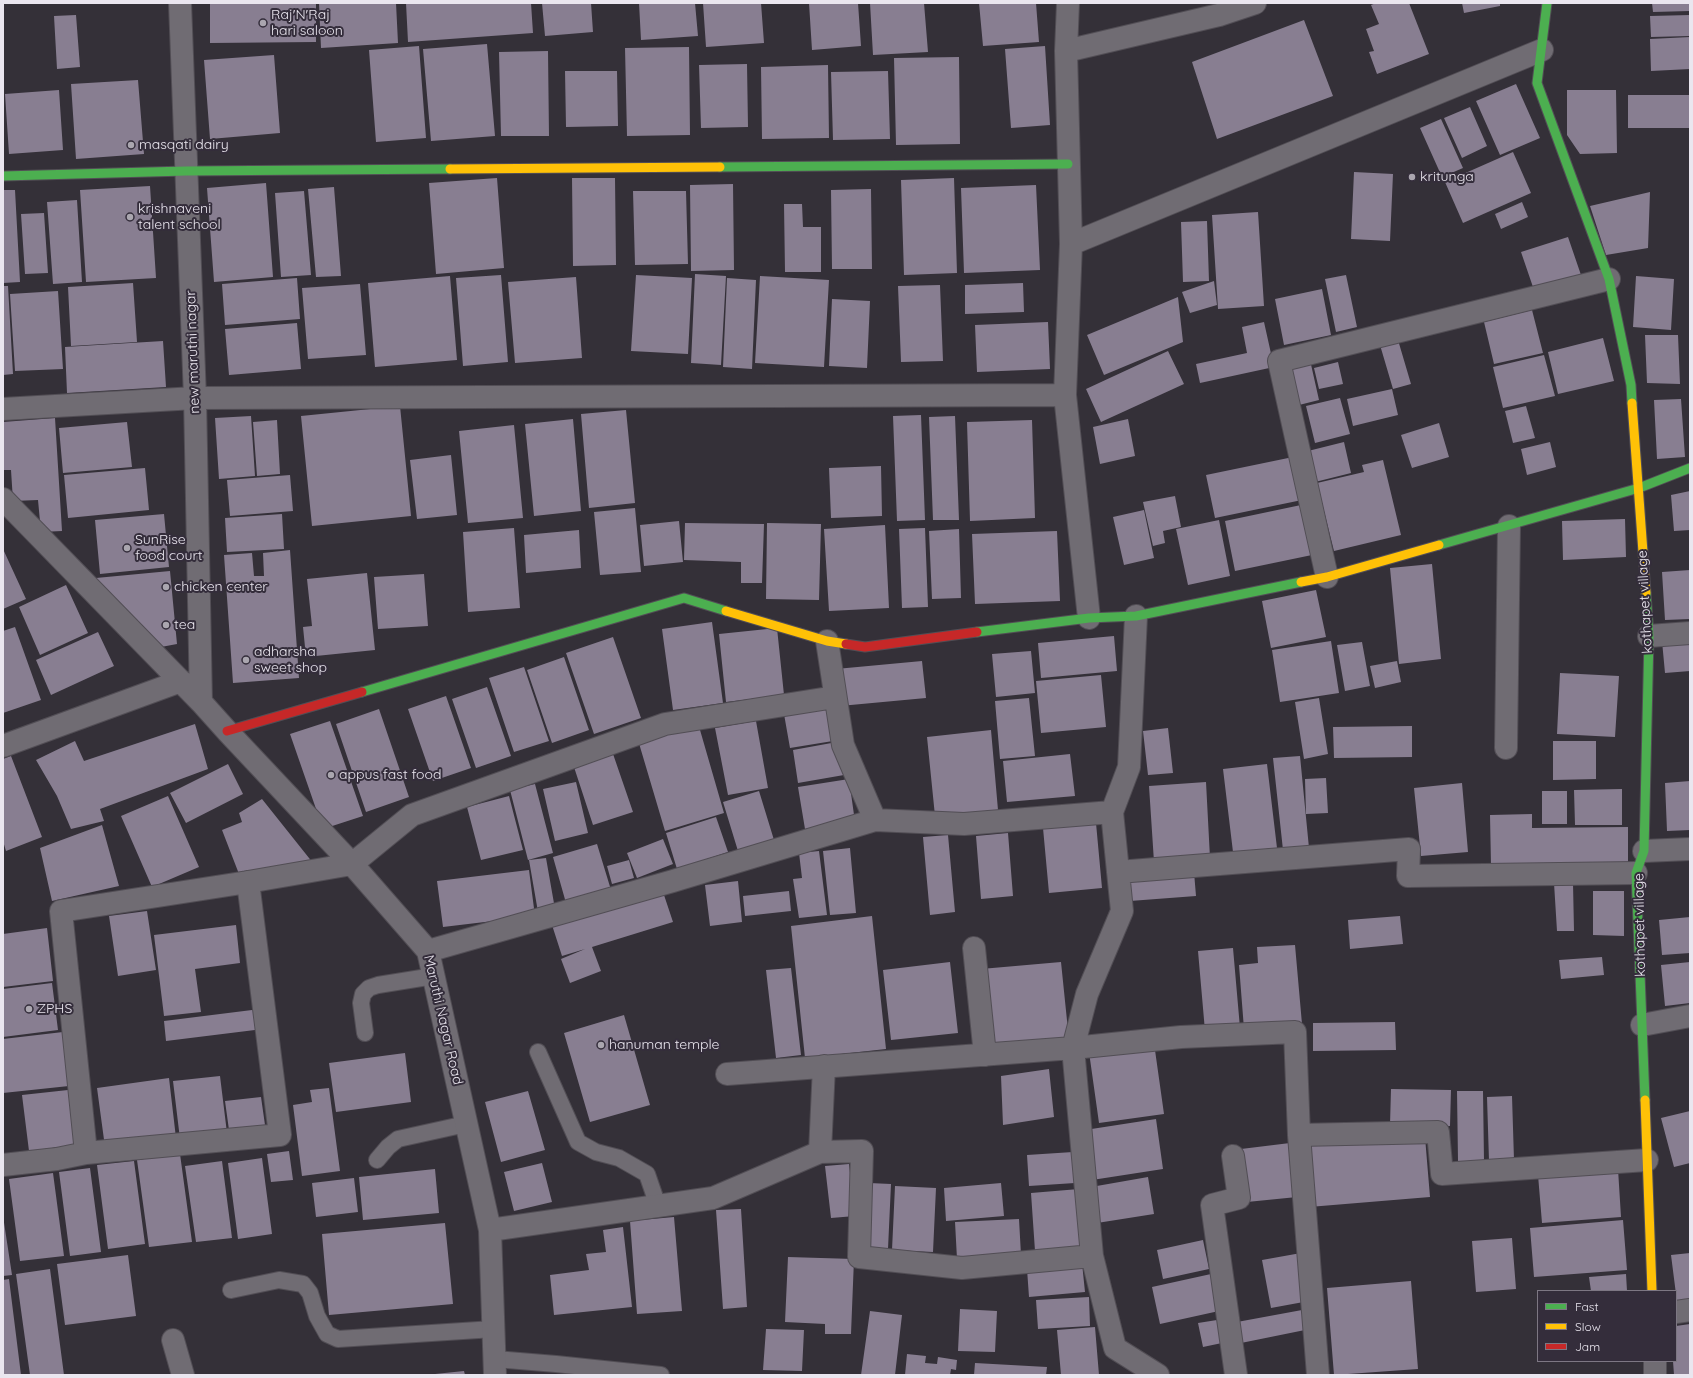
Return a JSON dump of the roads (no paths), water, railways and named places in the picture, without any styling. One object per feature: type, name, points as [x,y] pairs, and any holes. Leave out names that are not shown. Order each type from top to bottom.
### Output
[{"type":"street","name":"new maruthi nagar","points":[[180,3],[195,398],[201,702]]},
{"type":"street","points":[[1068,3],[1066,51],[1071,244],[1065,395],[1089,618]]},
{"type":"street","points":[[1066,51],[1219,15],[1255,3]]},
{"type":"street","name":"kothapet village","points":[[1547,3],[1537,83],[1609,279],[1631,385],[1648,636],[1644,851],[1636,873],[1652,1290]]},
{"type":"street","points":[[1071,244],[1542,50]]},
{"type":"street","points":[[3,176],[186,171],[1068,164]]},
{"type":"street","points":[[1327,577],[1278,361],[1609,279]]},
{"type":"street","points":[[3,409],[195,398],[1065,395]]},
{"type":"street","points":[[227,732],[684,598],[827,641],[865,647],[1089,618],[1136,616],[1327,577],[1639,488],[1690,468]]},
{"type":"street","name":"Maruthi Nagar Road","points":[[3,500],[201,702],[227,732],[352,864],[428,951],[490,1230],[495,1367]]},
{"type":"street","points":[[1506,748],[1509,526]]},
{"type":"street","points":[[1136,616],[1128,767],[1112,812],[1122,911],[1087,994],[1073,1048],[1092,1256],[1114,1348],[1158,1375]]},
{"type":"street","points":[[1648,636],[1690,633]]},
{"type":"street","points":[[827,641],[843,745],[875,820]]},
{"type":"street","points":[[3,746],[181,681]]},
{"type":"street","points":[[86,1153],[61,911],[352,864],[412,814],[665,724],[835,697]]},
{"type":"street","points":[[428,951],[673,881],[875,820],[964,824],[1112,812]]},
{"type":"street","points":[[1644,851],[1690,849]]},
{"type":"street","points":[[1118,872],[1409,850],[1408,876],[1636,873]]},
{"type":"street","points":[[3,1165],[57,1159],[86,1153],[280,1135],[248,882]]},
{"type":"street","points":[[974,948],[985,1055]]},
{"type":"street","points":[[1642,1025],[1690,1016]]},
{"type":"street","points":[[727,1074],[1073,1048],[1181,1037],[1295,1032],[1299,1135],[1318,1375]]},
{"type":"street","points":[[820,1152],[824,1066]]},
{"type":"street","points":[[1299,1135],[1438,1132],[1442,1174],[1647,1160]]},
{"type":"street","points":[[490,1230],[713,1198],[820,1152],[862,1151],[859,1258],[962,1268],[1092,1256]]},
{"type":"street","points":[[1233,1156],[1239,1198],[1212,1205],[1236,1375]]},
{"type":"street","points":[[1677,1312],[1690,1310]]},
{"type":"street","points":[[173,1340],[183,1375]]},
{"type":"street","points":[[1655,1362],[1655,1375]]},
{"type":"lane","points":[[365,1033],[362,1003],[363,994],[369,988],[378,985],[434,976]]},
{"type":"lane","points":[[538,1052],[578,1142],[596,1152],[619,1158],[647,1174],[658,1206]]},
{"type":"lane","points":[[377,1160],[388,1147],[398,1139],[466,1124]]},
{"type":"lane","points":[[232,1290],[279,1280],[303,1284],[310,1293],[317,1316],[327,1334],[338,1339],[494,1329]]},
{"type":"lane","points":[[495,1367],[556,1364],[660,1375]]},
{"type":"place","name":"Raj'N'Raj hari saloon","points":[[263,23]]},
{"type":"place","name":"masqati dairy","points":[[131,145]]},
{"type":"place","name":"kritunga","points":[[1412,177]]},
{"type":"place","name":"krishnaveni talent school","points":[[130,217]]},
{"type":"place","name":"SunRise food court","points":[[127,548]]},
{"type":"place","name":"chicken center","points":[[166,587]]},
{"type":"place","name":"tea","points":[[166,625]]},
{"type":"place","name":"adharsha sweet shop","points":[[246,660]]},
{"type":"place","name":"appus fast food","points":[[331,775]]},
{"type":"place","name":"ZPHS","points":[[29,1009]]},
{"type":"place","name":"hanuman temple","points":[[601,1045]]}]
